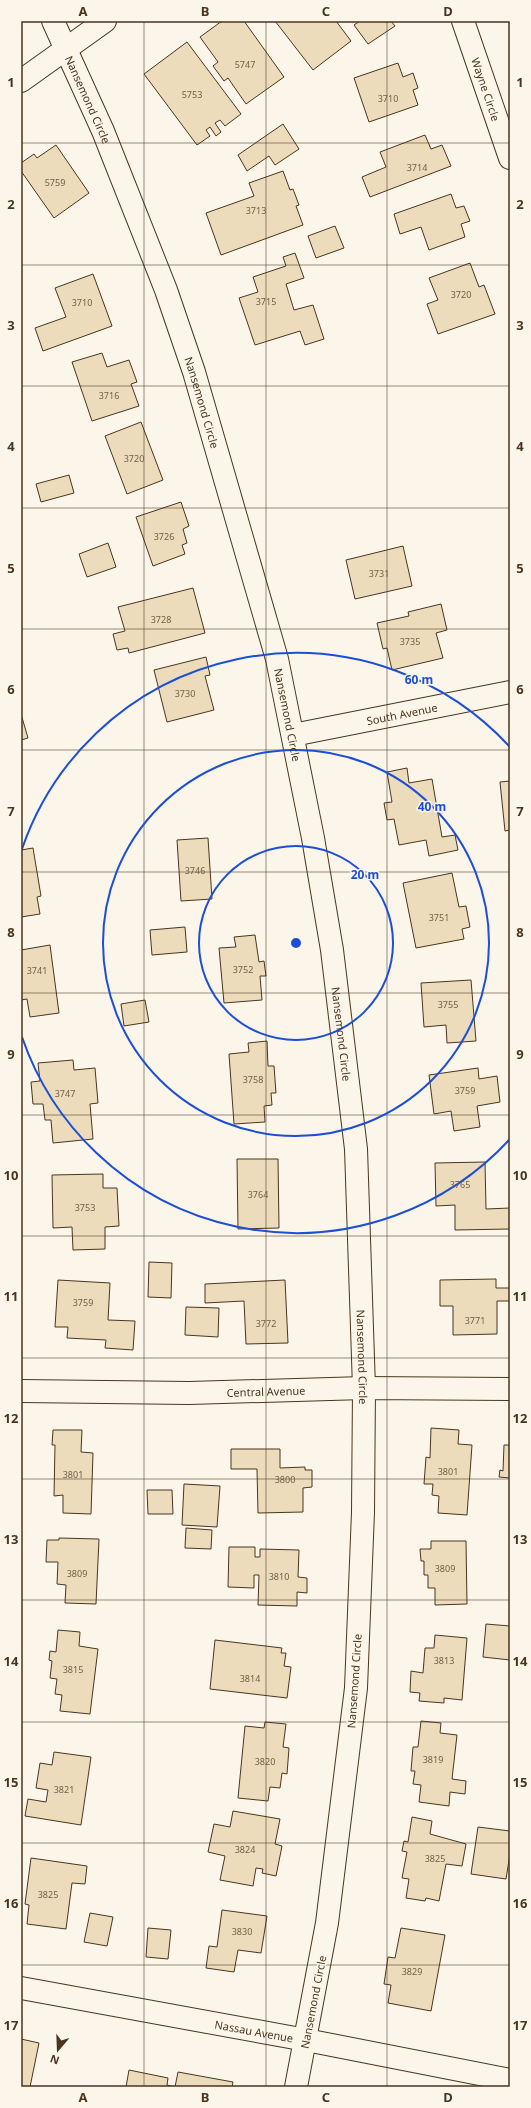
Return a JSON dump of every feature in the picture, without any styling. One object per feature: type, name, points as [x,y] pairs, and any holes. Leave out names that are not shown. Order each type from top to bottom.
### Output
[{"type":"street","name":"Nansemond Circle","points":[[53,21],[109,145],[166,290],[194,372],[277,658],[294,735],[332,950],[356,1149],[364,1388],[363,1512],[356,1688],[327,1923],[296,2087]]},
{"type":"street","points":[[21,81],[105,21]]},
{"type":"street","name":"Wayne Circle","points":[[463,21],[510,158]]},
{"type":"street","name":"South Avenue","points":[[294,735],[510,692]]},
{"type":"street","name":"Central Avenue","points":[[21,1391],[189,1393],[364,1388],[510,1389]]},
{"type":"street","name":"Nassau Avenue","points":[[21,1988],[306,2040],[510,2080]]},
{"type":"building","points":[[222,21],[244,21],[284,77],[246,104],[228,78],[224,81],[213,66],[218,62],[200,37]]},
{"type":"building","points":[[275,21],[336,21],[351,41],[313,70]]},
{"type":"building","points":[[360,21],[391,21],[395,26],[368,44],[354,25]]},
{"type":"building","points":[[187,42],[241,114],[225,126],[220,120],[215,123],[221,132],[216,136],[210,127],[206,130],[210,136],[197,145],[144,74]]},
{"type":"building","points":[[398,63],[403,77],[413,73],[418,88],[413,90],[418,105],[369,122],[354,78]]},
{"type":"building","points":[[283,124],[299,149],[275,165],[269,156],[247,171],[238,155]]},
{"type":"building","points":[[425,135],[431,149],[442,145],[451,166],[370,197],[362,177],[386,167],[380,152]]},
{"type":"building","points":[[56,145],[89,193],[54,218],[21,171],[21,163],[34,154],[37,158]]},
{"type":"building","points":[[283,171],[290,190],[293,189],[299,205],[296,206],[303,225],[221,255],[206,213],[254,196],[249,183]]},
{"type":"building","points":[[451,194],[456,208],[464,206],[470,221],[461,224],[465,237],[429,250],[421,227],[400,234],[394,214]]},
{"type":"building","points":[[335,226],[344,248],[316,258],[308,236]]},
{"type":"building","points":[[295,253],[304,278],[286,284],[294,310],[313,305],[324,339],[305,345],[300,331],[255,345],[239,298],[258,292],[253,277],[286,266],[283,257]]},
{"type":"building","points":[[470,263],[479,287],[484,285],[495,314],[438,334],[427,304],[438,300],[429,278]]},
{"type":"building","points":[[93,274],[112,326],[43,351],[35,328],[66,317],[55,288]]},
{"type":"building","points":[[102,353],[107,367],[129,360],[137,382],[131,384],[139,406],[92,421],[72,362]]},
{"type":"building","points":[[141,422],[163,480],[127,494],[105,436]]},
{"type":"building","points":[[69,475],[74,493],[41,502],[36,484]]},
{"type":"building","points":[[181,502],[189,526],[183,529],[187,543],[182,545],[185,554],[153,566],[136,517]]},
{"type":"building","points":[[108,543],[116,567],[87,577],[79,554]]},
{"type":"building","points":[[403,546],[412,586],[355,599],[346,560]]},
{"type":"building","points":[[193,588],[205,633],[129,653],[128,648],[117,650],[113,634],[125,631],[118,607]]},
{"type":"building","points":[[441,604],[447,630],[436,633],[443,658],[392,670],[387,648],[383,649],[377,623],[409,616],[408,612]]},
{"type":"building","points":[[206,657],[210,675],[205,676],[214,710],[167,722],[154,670]]},
{"type":"building","points":[[21,714],[28,738],[21,740]]},
{"type":"building","points":[[407,768],[409,783],[432,779],[442,837],[455,835],[458,850],[429,856],[426,840],[399,845],[394,819],[387,820],[384,803],[392,802],[387,772]]},
{"type":"building","points":[[510,781],[510,830],[505,831],[500,782]]},
{"type":"building","points":[[208,838],[212,899],[181,901],[177,840]]},
{"type":"building","points":[[33,848],[41,896],[37,897],[40,914],[21,917],[21,850]]},
{"type":"building","points":[[452,873],[459,907],[466,906],[470,927],[462,929],[464,939],[416,948],[403,883]]},
{"type":"building","points":[[185,927],[187,952],[152,955],[150,930]]},
{"type":"building","points":[[255,935],[259,962],[264,961],[266,976],[260,976],[262,1000],[224,1003],[219,948],[236,947],[234,937]]},
{"type":"building","points":[[50,945],[59,1013],[30,1017],[27,999],[21,1000],[21,950]]},
{"type":"building","points":[[471,980],[476,1041],[447,1043],[446,1025],[424,1027],[421,983]]},
{"type":"building","points":[[145,1000],[149,1022],[124,1026],[121,1004]]},
{"type":"building","points":[[267,1041],[268,1066],[274,1066],[276,1093],[271,1093],[272,1105],[264,1106],[265,1122],[234,1124],[229,1054],[249,1052],[248,1043]]},
{"type":"building","points":[[73,1060],[74,1070],[95,1068],[98,1103],[90,1104],[93,1139],[53,1143],[51,1120],[45,1120],[43,1104],[33,1104],[31,1082],[40,1081],[38,1063]]},
{"type":"building","points":[[478,1068],[479,1079],[497,1076],[500,1102],[477,1106],[480,1127],[454,1131],[451,1111],[434,1114],[429,1075]]},
{"type":"building","points":[[237,1159],[278,1159],[279,1228],[238,1229]]},
{"type":"building","points":[[485,1162],[486,1209],[510,1208],[510,1229],[455,1230],[455,1205],[436,1206],[435,1163]]},
{"type":"building","points":[[103,1174],[103,1188],[117,1188],[119,1226],[105,1227],[105,1249],[73,1250],[72,1227],[53,1228],[52,1175]]},
{"type":"building","points":[[149,1262],[172,1263],[171,1298],[148,1297]]},
{"type":"building","points":[[496,1279],[496,1288],[510,1288],[510,1301],[497,1301],[497,1334],[453,1335],[453,1306],[440,1306],[440,1280]]},
{"type":"building","points":[[58,1280],[110,1283],[108,1320],[135,1321],[133,1350],[105,1348],[106,1340],[67,1338],[68,1327],[55,1327]]},
{"type":"building","points":[[285,1280],[288,1343],[246,1344],[244,1301],[205,1303],[205,1284]]},
{"type":"building","points":[[186,1307],[219,1308],[218,1337],[185,1335]]},
{"type":"building","points":[[431,1428],[459,1430],[458,1444],[472,1445],[467,1515],[438,1513],[439,1496],[432,1495],[433,1484],[424,1484],[426,1457],[430,1458]]},
{"type":"building","points":[[53,1430],[82,1430],[81,1452],[93,1453],[91,1514],[63,1513],[63,1495],[54,1496],[55,1445],[52,1445]]},
{"type":"building","points":[[504,1445],[510,1445],[510,1478],[499,1477],[500,1470],[503,1471]]},
{"type":"building","points":[[231,1449],[280,1449],[280,1468],[305,1467],[305,1470],[312,1470],[312,1487],[303,1488],[303,1512],[258,1513],[257,1469],[231,1469]]},
{"type":"building","points":[[184,1484],[220,1486],[217,1527],[182,1525]]},
{"type":"building","points":[[147,1490],[172,1490],[173,1514],[148,1514]]},
{"type":"building","points":[[186,1528],[212,1530],[211,1549],[185,1548]]},
{"type":"building","points":[[59,1538],[99,1539],[96,1604],[65,1603],[66,1585],[57,1584],[58,1562],[46,1562],[47,1540],[59,1540]]},
{"type":"building","points":[[431,1541],[466,1541],[467,1604],[435,1605],[435,1588],[428,1588],[428,1575],[424,1575],[424,1561],[421,1561],[420,1549],[431,1549]]},
{"type":"building","points":[[229,1547],[255,1547],[255,1557],[260,1557],[260,1549],[299,1550],[298,1577],[307,1578],[307,1593],[297,1592],[297,1606],[258,1605],[259,1575],[254,1575],[254,1588],[228,1587]]},
{"type":"building","points":[[486,1624],[510,1626],[510,1660],[483,1657]]},
{"type":"building","points":[[58,1630],[80,1632],[79,1646],[98,1649],[90,1714],[60,1711],[62,1695],[55,1694],[57,1679],[50,1678],[52,1661],[49,1660],[50,1651],[56,1652]]},
{"type":"building","points":[[435,1635],[467,1638],[462,1700],[444,1698],[444,1703],[419,1701],[420,1693],[410,1692],[411,1671],[423,1673],[425,1648],[434,1648]]},
{"type":"building","points":[[215,1640],[282,1648],[281,1653],[286,1653],[284,1666],[291,1667],[287,1698],[210,1689]]},
{"type":"building","points":[[421,1721],[441,1723],[440,1733],[457,1735],[452,1779],[466,1781],[465,1794],[450,1792],[449,1806],[419,1802],[421,1785],[413,1784],[415,1771],[411,1771],[413,1747],[418,1747]]},
{"type":"building","points":[[265,1722],[286,1724],[283,1747],[289,1748],[287,1774],[282,1773],[280,1788],[270,1787],[268,1801],[238,1798],[245,1726],[264,1728]]},
{"type":"building","points":[[54,1752],[91,1757],[81,1825],[25,1816],[28,1799],[46,1802],[48,1790],[36,1788],[40,1763],[52,1765]]},
{"type":"building","points":[[233,1811],[280,1819],[275,1844],[282,1846],[276,1876],[262,1873],[263,1869],[256,1868],[253,1886],[220,1880],[225,1856],[208,1852],[214,1824],[230,1827]]},
{"type":"building","points":[[412,1817],[432,1821],[430,1834],[466,1844],[462,1866],[446,1864],[439,1901],[426,1898],[425,1901],[406,1898],[409,1879],[402,1878],[407,1852],[402,1851],[404,1841],[408,1842]]},
{"type":"building","points":[[478,1827],[510,1831],[510,1854],[506,1879],[471,1874]]},
{"type":"building","points":[[31,1858],[87,1866],[85,1884],[72,1883],[66,1929],[27,1924],[29,1905],[25,1904]]},
{"type":"building","points":[[222,1910],[267,1916],[261,1953],[238,1950],[234,1972],[206,1968],[209,1946],[217,1947]]},
{"type":"building","points":[[90,1913],[113,1917],[107,1946],[84,1942]]},
{"type":"building","points":[[148,1928],[171,1930],[168,1959],[146,1957]]},
{"type":"building","points":[[401,1928],[445,1935],[431,2011],[388,2003],[391,1985],[384,1984],[388,1957],[395,1958]]},
{"type":"building","points":[[21,2039],[39,2043],[30,2087],[21,2087]]},
{"type":"building","points":[[129,2070],[168,2078],[167,2085],[175,2087],[126,2087]]},
{"type":"building","points":[[178,2072],[233,2082],[232,2087],[175,2087]]}]
